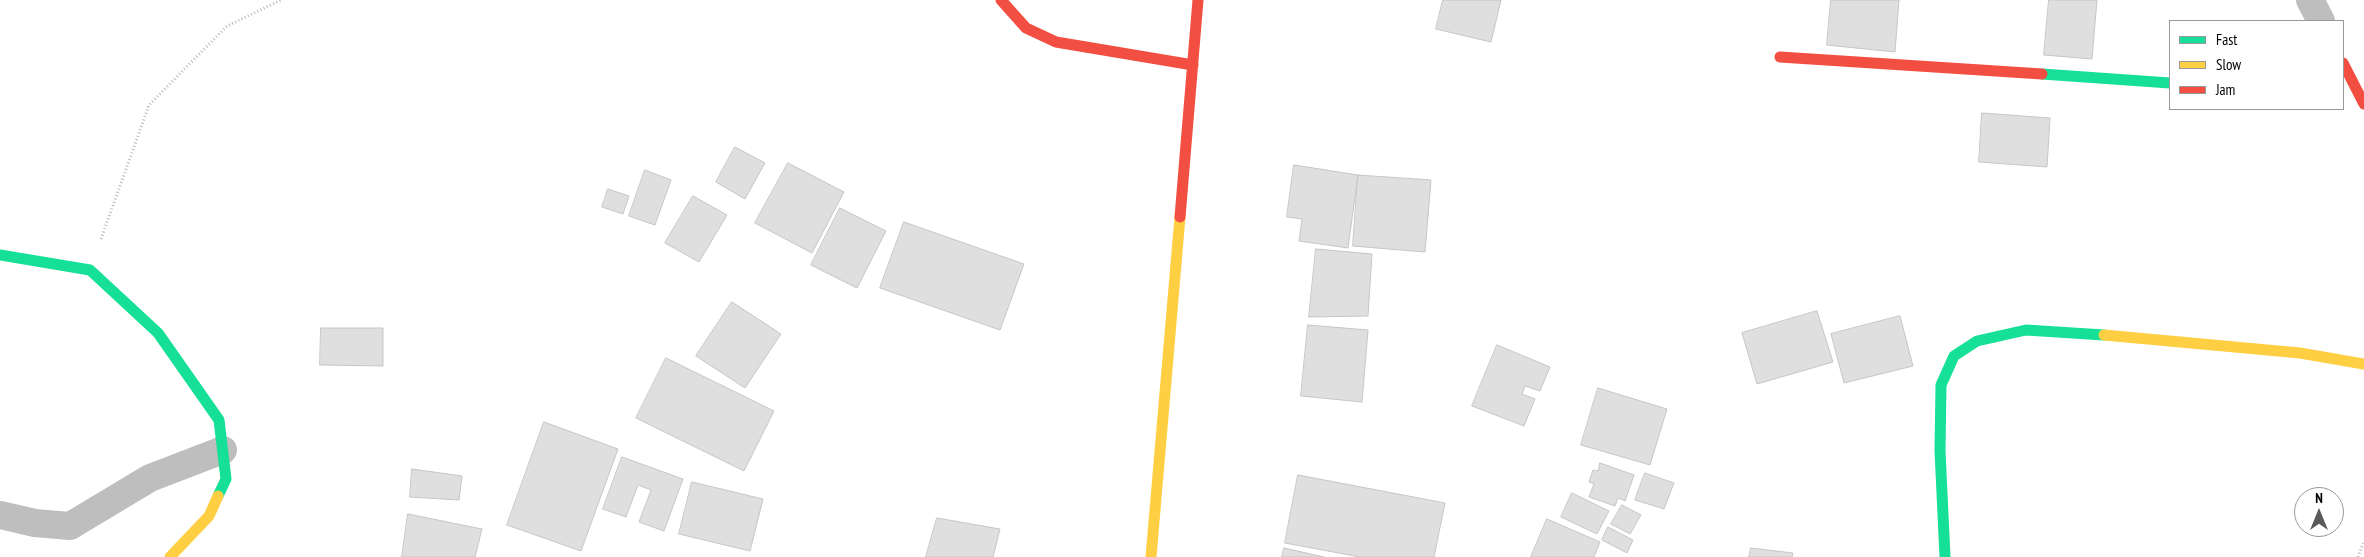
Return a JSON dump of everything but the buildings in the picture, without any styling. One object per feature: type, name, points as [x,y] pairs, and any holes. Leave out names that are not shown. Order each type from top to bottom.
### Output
[{"type":"street","points":[[1001,0],[1026,28],[1056,42],[1193,65]]},
{"type":"street","points":[[1151,557],[1198,0]]},
{"type":"street","points":[[2310,0],[2320,20]]},
{"type":"street","points":[[1780,57],[2169,84]]},
{"type":"street","points":[[2344,66],[2355,95]]},
{"type":"street","points":[[0,255],[90,270],[158,333],[219,420],[226,479],[209,516],[170,557]]},
{"type":"street","points":[[1945,557],[1940,451],[1941,385],[1954,356],[1977,341],[2026,330],[2165,339],[2300,353],[2364,364]]},
{"type":"street","points":[[0,515],[35,523],[70,526],[150,478],[223,450]]},
{"type":"path","points":[[90,270],[149,105],[227,26],[281,0]]},
{"type":"path","points":[[2358,557],[2364,541]]},
{"type":"traffic: fast","points":[[2042,74],[2169,83]]},
{"type":"traffic: fast","points":[[0,255],[90,270],[158,333],[219,420],[226,479],[218,496]]},
{"type":"traffic: fast","points":[[1945,557],[1940,451],[1941,385],[1954,356],[1977,341],[2026,330],[2104,335]]},
{"type":"traffic: slow","points":[[1151,557],[1180,217]]},
{"type":"traffic: slow","points":[[2104,335],[2300,353],[2364,364]]},
{"type":"traffic: slow","points":[[170,557],[209,516],[218,496]]},
{"type":"traffic: jam","points":[[1001,0],[1026,28],[1056,42],[1193,65]]},
{"type":"traffic: jam","points":[[1180,217],[1198,0]]},
{"type":"traffic: jam","points":[[1780,57],[2042,74]]},
{"type":"traffic: jam","points":[[2344,65],[2364,104]]}]
